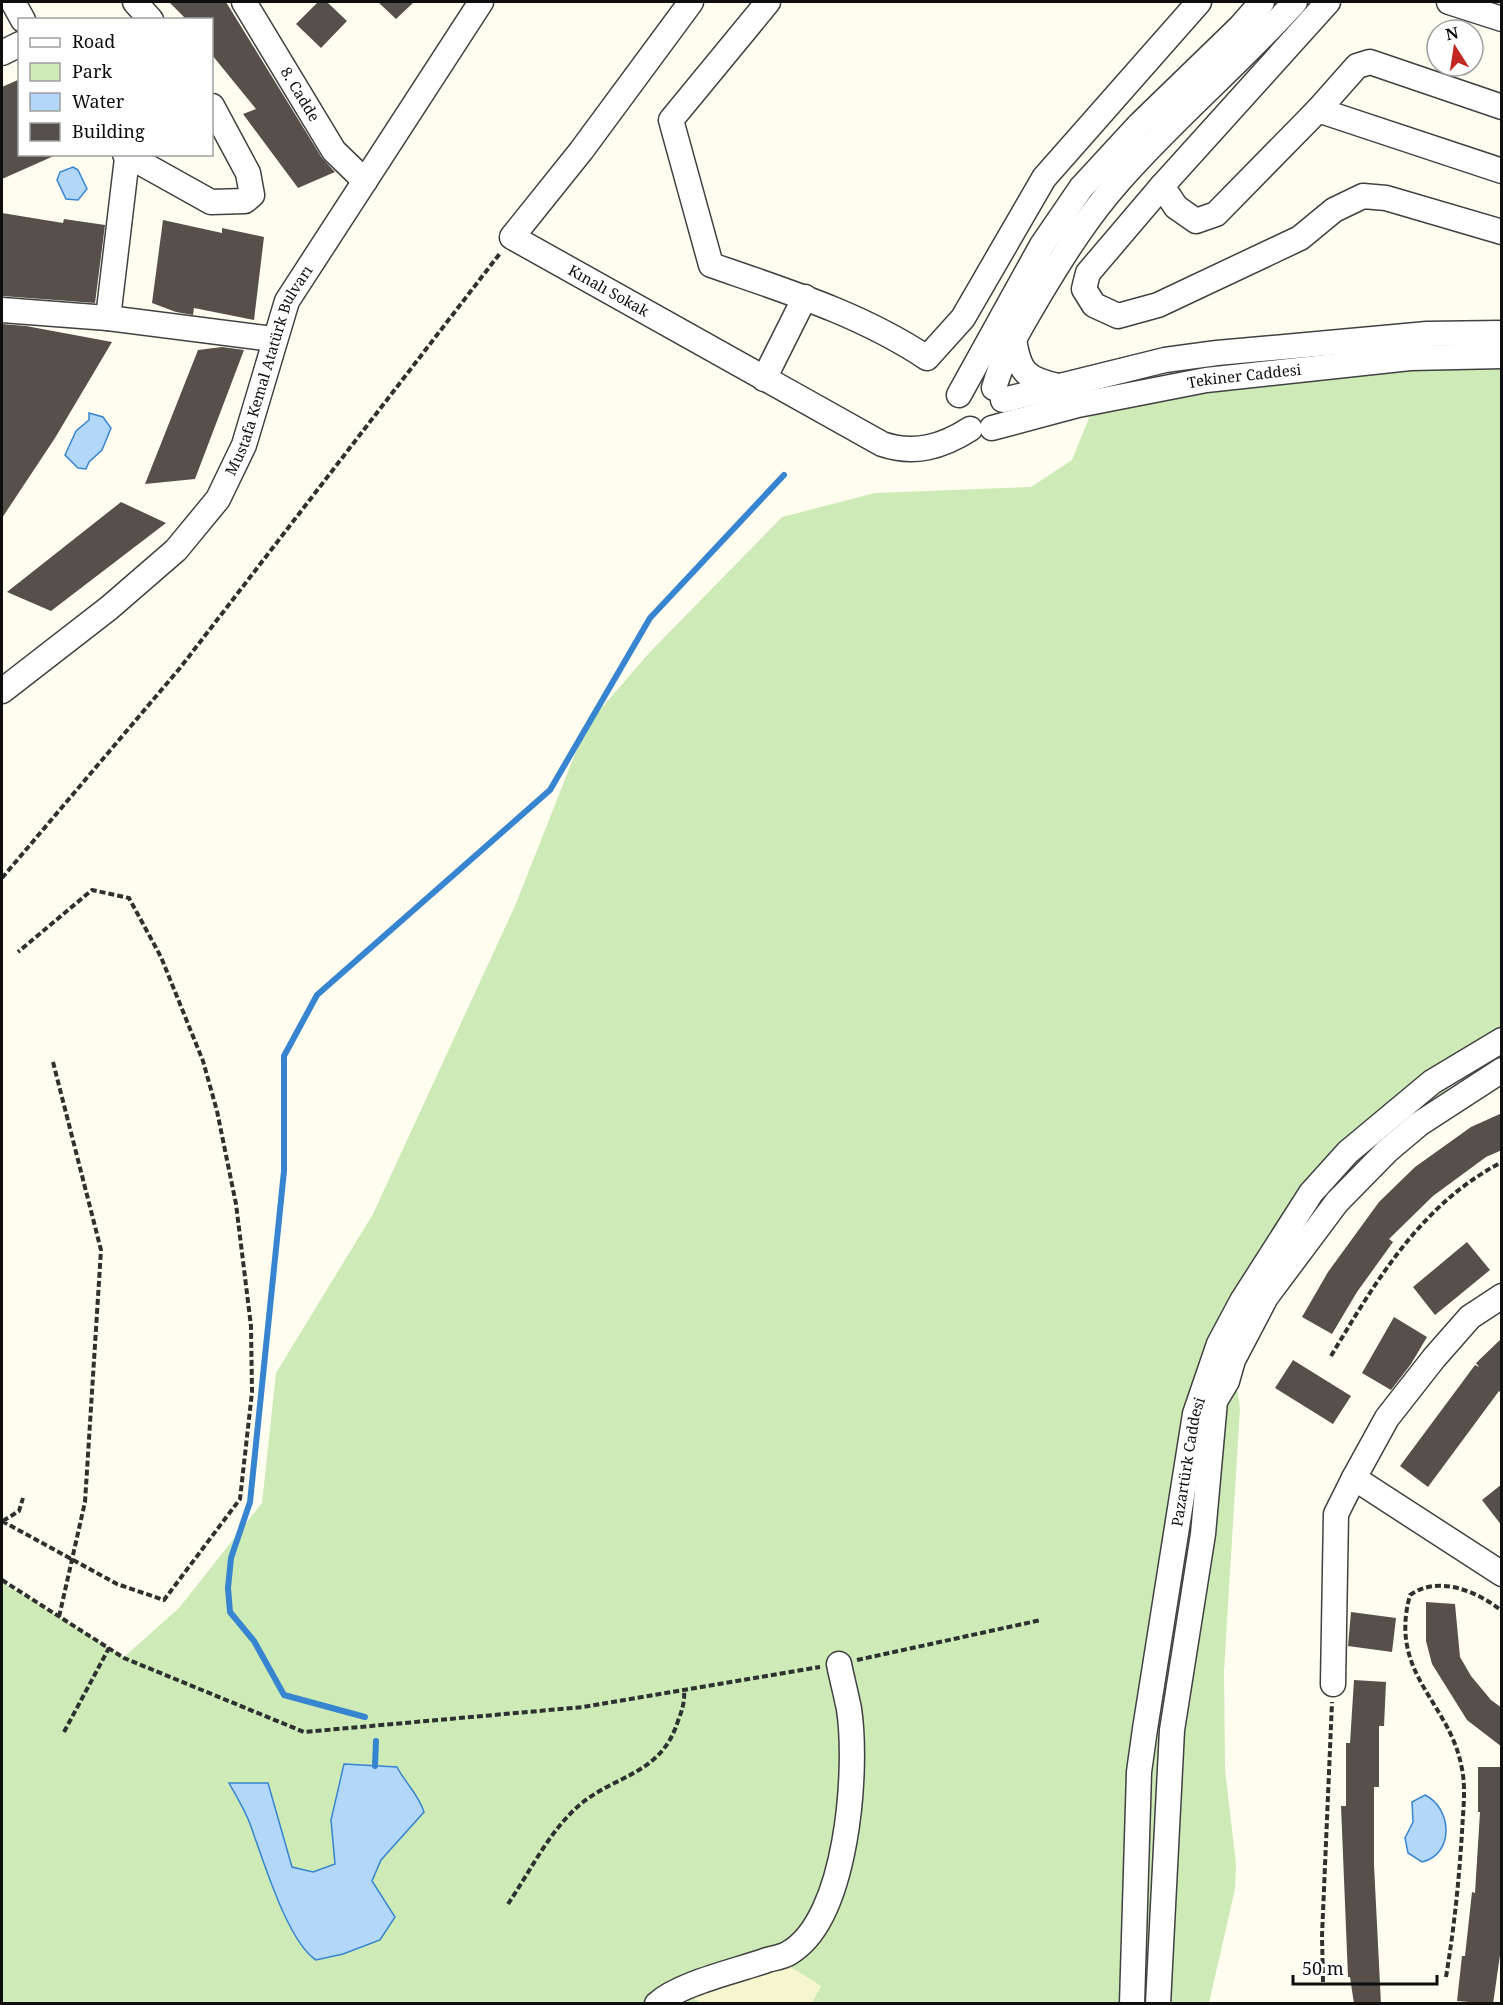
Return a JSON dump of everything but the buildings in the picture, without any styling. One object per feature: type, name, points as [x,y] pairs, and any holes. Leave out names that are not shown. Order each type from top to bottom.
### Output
[{"type":"street","points":[[13,2],[22,18]]},
{"type":"street","points":[[135,2],[149,18]]},
{"type":"street","name":"8. Cadde","points":[[244,2],[334,152],[365,181]]},
{"type":"street","name":"Mustafa Kemal Atatürk Bulvarı","points":[[2,691],[109,608],[176,550],[218,499],[244,446],[273,339],[287,301],[481,2]]},
{"type":"street","points":[[512,237],[580,151],[691,2]]},
{"type":"street","points":[[768,2],[671,120],[711,265],[806,297],[893,335],[927,358],[963,318],[1044,178],[1199,2]]},
{"type":"street","points":[[1262,2],[1241,26],[1140,124],[1081,188],[1042,245],[959,395],[956,411],[963,425],[981,429],[1002,416],[998,394],[1014,339],[1065,251],[1113,188],[1155,142],[1262,39],[1295,2]]},
{"type":"street","points":[[1328,2],[1162,186],[1089,273],[1084,289],[1094,305],[1107,313],[1118,316],[1158,305],[1300,238],[1334,210],[1363,196],[1386,198],[1502,232]]},
{"type":"street","points":[[1449,2],[1502,19]]},
{"type":"street","points":[[2,53],[18,45]]},
{"type":"street","points":[[1162,186],[1176,207],[1196,221],[1216,214],[1318,110],[1357,66],[1370,62],[1502,106]]},
{"type":"street","points":[[108,318],[126,156],[211,202],[245,201],[252,195],[249,173],[213,108]]},
{"type":"street","points":[[1318,110],[1502,171]]},
{"type":"street","name":"Kınalı Sokak","points":[[512,237],[882,444],[896,449],[923,449],[981,429]]},
{"type":"street","points":[[764,380],[806,297]]},
{"type":"street","points":[[2,310],[108,318],[273,339]]},
{"type":"street","name":"Tekiner Caddesi","points":[[959,395],[971,385],[979,383],[998,394],[1058,386],[1165,360],[1217,353],[1427,334],[1502,333]]},
{"type":"street","points":[[1014,339],[1019,362],[1025,374],[1036,381],[1058,386]]},
{"type":"street","name":"Tekiner Caddesi","points":[[981,429],[1078,405],[1216,378],[1410,358],[1502,356]]},
{"type":"street","name":"Pazartürk Caddesi","points":[[1132,2004],[1139,1783],[1145,1729],[1195,1414],[1219,1344],[1242,1301],[1298,1212],[1347,1152],[1432,1082],[1502,1040]]},
{"type":"street","name":"Pazartürk Caddesi","points":[[1158,2004],[1172,1730],[1203,1534],[1215,1401],[1227,1381],[1233,1360],[1266,1297],[1337,1202],[1387,1151],[1419,1124],[1502,1070]]},
{"type":"street","points":[[1333,1684],[1336,1514],[1387,1418],[1470,1317],[1502,1296]]},
{"type":"street","points":[[1354,1478],[1502,1574]]},
{"type":"street","points":[[657,2004],[664,1998],[705,1981],[789,1953],[812,1930],[828,1902],[844,1846],[851,1752],[849,1710],[839,1664]]},
{"type":"path","points":[[2,878],[180,668],[512,237]]},
{"type":"path","points":[[2,1521],[117,1584],[164,1600],[240,1499],[252,1392],[251,1326],[236,1204],[212,1091],[203,1061],[161,957],[129,898],[92,890],[18,952]]},
{"type":"path","points":[[53,1062],[101,1251],[85,1502],[59,1617]]},
{"type":"path","points":[[1331,1356],[1382,1274],[1409,1237],[1434,1210],[1467,1183],[1502,1162]]},
{"type":"path","points":[[2,1521],[20,1511],[23,1498]]},
{"type":"path","points":[[2,1580],[124,1658],[304,1732],[583,1707],[839,1664],[1041,1620]]},
{"type":"path","points":[[1446,1977],[1458,1890],[1464,1788],[1462,1768],[1450,1736],[1411,1666],[1405,1632],[1407,1606],[1410,1595],[1431,1585],[1470,1592],[1502,1611]]},
{"type":"path","points":[[64,1732],[109,1648]]},
{"type":"path","points":[[1323,1982],[1323,1924],[1333,1684]]},
{"type":"path","points":[[508,1904],[555,1833],[575,1809],[663,1753],[672,1741],[683,1706],[684,1690]]},
{"type":"green space","points":[[1501,345],[1501,1051],[1448,1088],[1309,1216],[1233,1360],[1240,1408],[1224,1671],[1225,1770],[1236,1864],[1235,1889],[1209,2003],[812,2003],[821,1986],[778,1959],[684,1992],[701,2003],[2,2003],[2,1582],[124,1657],[179,1608],[262,1503],[276,1373],[373,1214],[515,906],[586,726],[650,652],[782,517],[875,493],[1031,487],[1072,460],[1101,388],[1340,353]]},
{"type":"green space","points":[[778,1959],[821,1986],[812,2004],[701,2003],[683,1991]]},
{"type":"water","points":[[73,167],[78,170],[87,189],[78,200],[66,199],[57,180],[60,172]]},
{"type":"water","points":[[89,413],[103,417],[111,428],[102,450],[89,462],[86,469],[78,468],[65,455],[76,431],[89,420]]},
{"type":"water","points":[[344,1764],[397,1767],[419,1800],[424,1812],[381,1860],[372,1881],[395,1917],[380,1940],[343,1954],[316,1960],[295,1936],[286,1918],[248,1819],[229,1783],[268,1783],[292,1867],[313,1872],[335,1864],[331,1820]]},
{"type":"water","points":[[1425,1795],[1441,1810],[1446,1830],[1445,1841],[1440,1850],[1433,1857],[1422,1862],[1408,1853],[1405,1838],[1413,1822],[1412,1802]]},
{"type":"waterway","points":[[365,1717],[284,1695],[254,1641],[230,1612],[228,1588],[231,1558],[250,1502],[284,1171],[284,1056],[317,995],[550,790],[650,618],[784,475]]},
{"type":"waterway","points":[[375,1766],[376,1741]]}]
